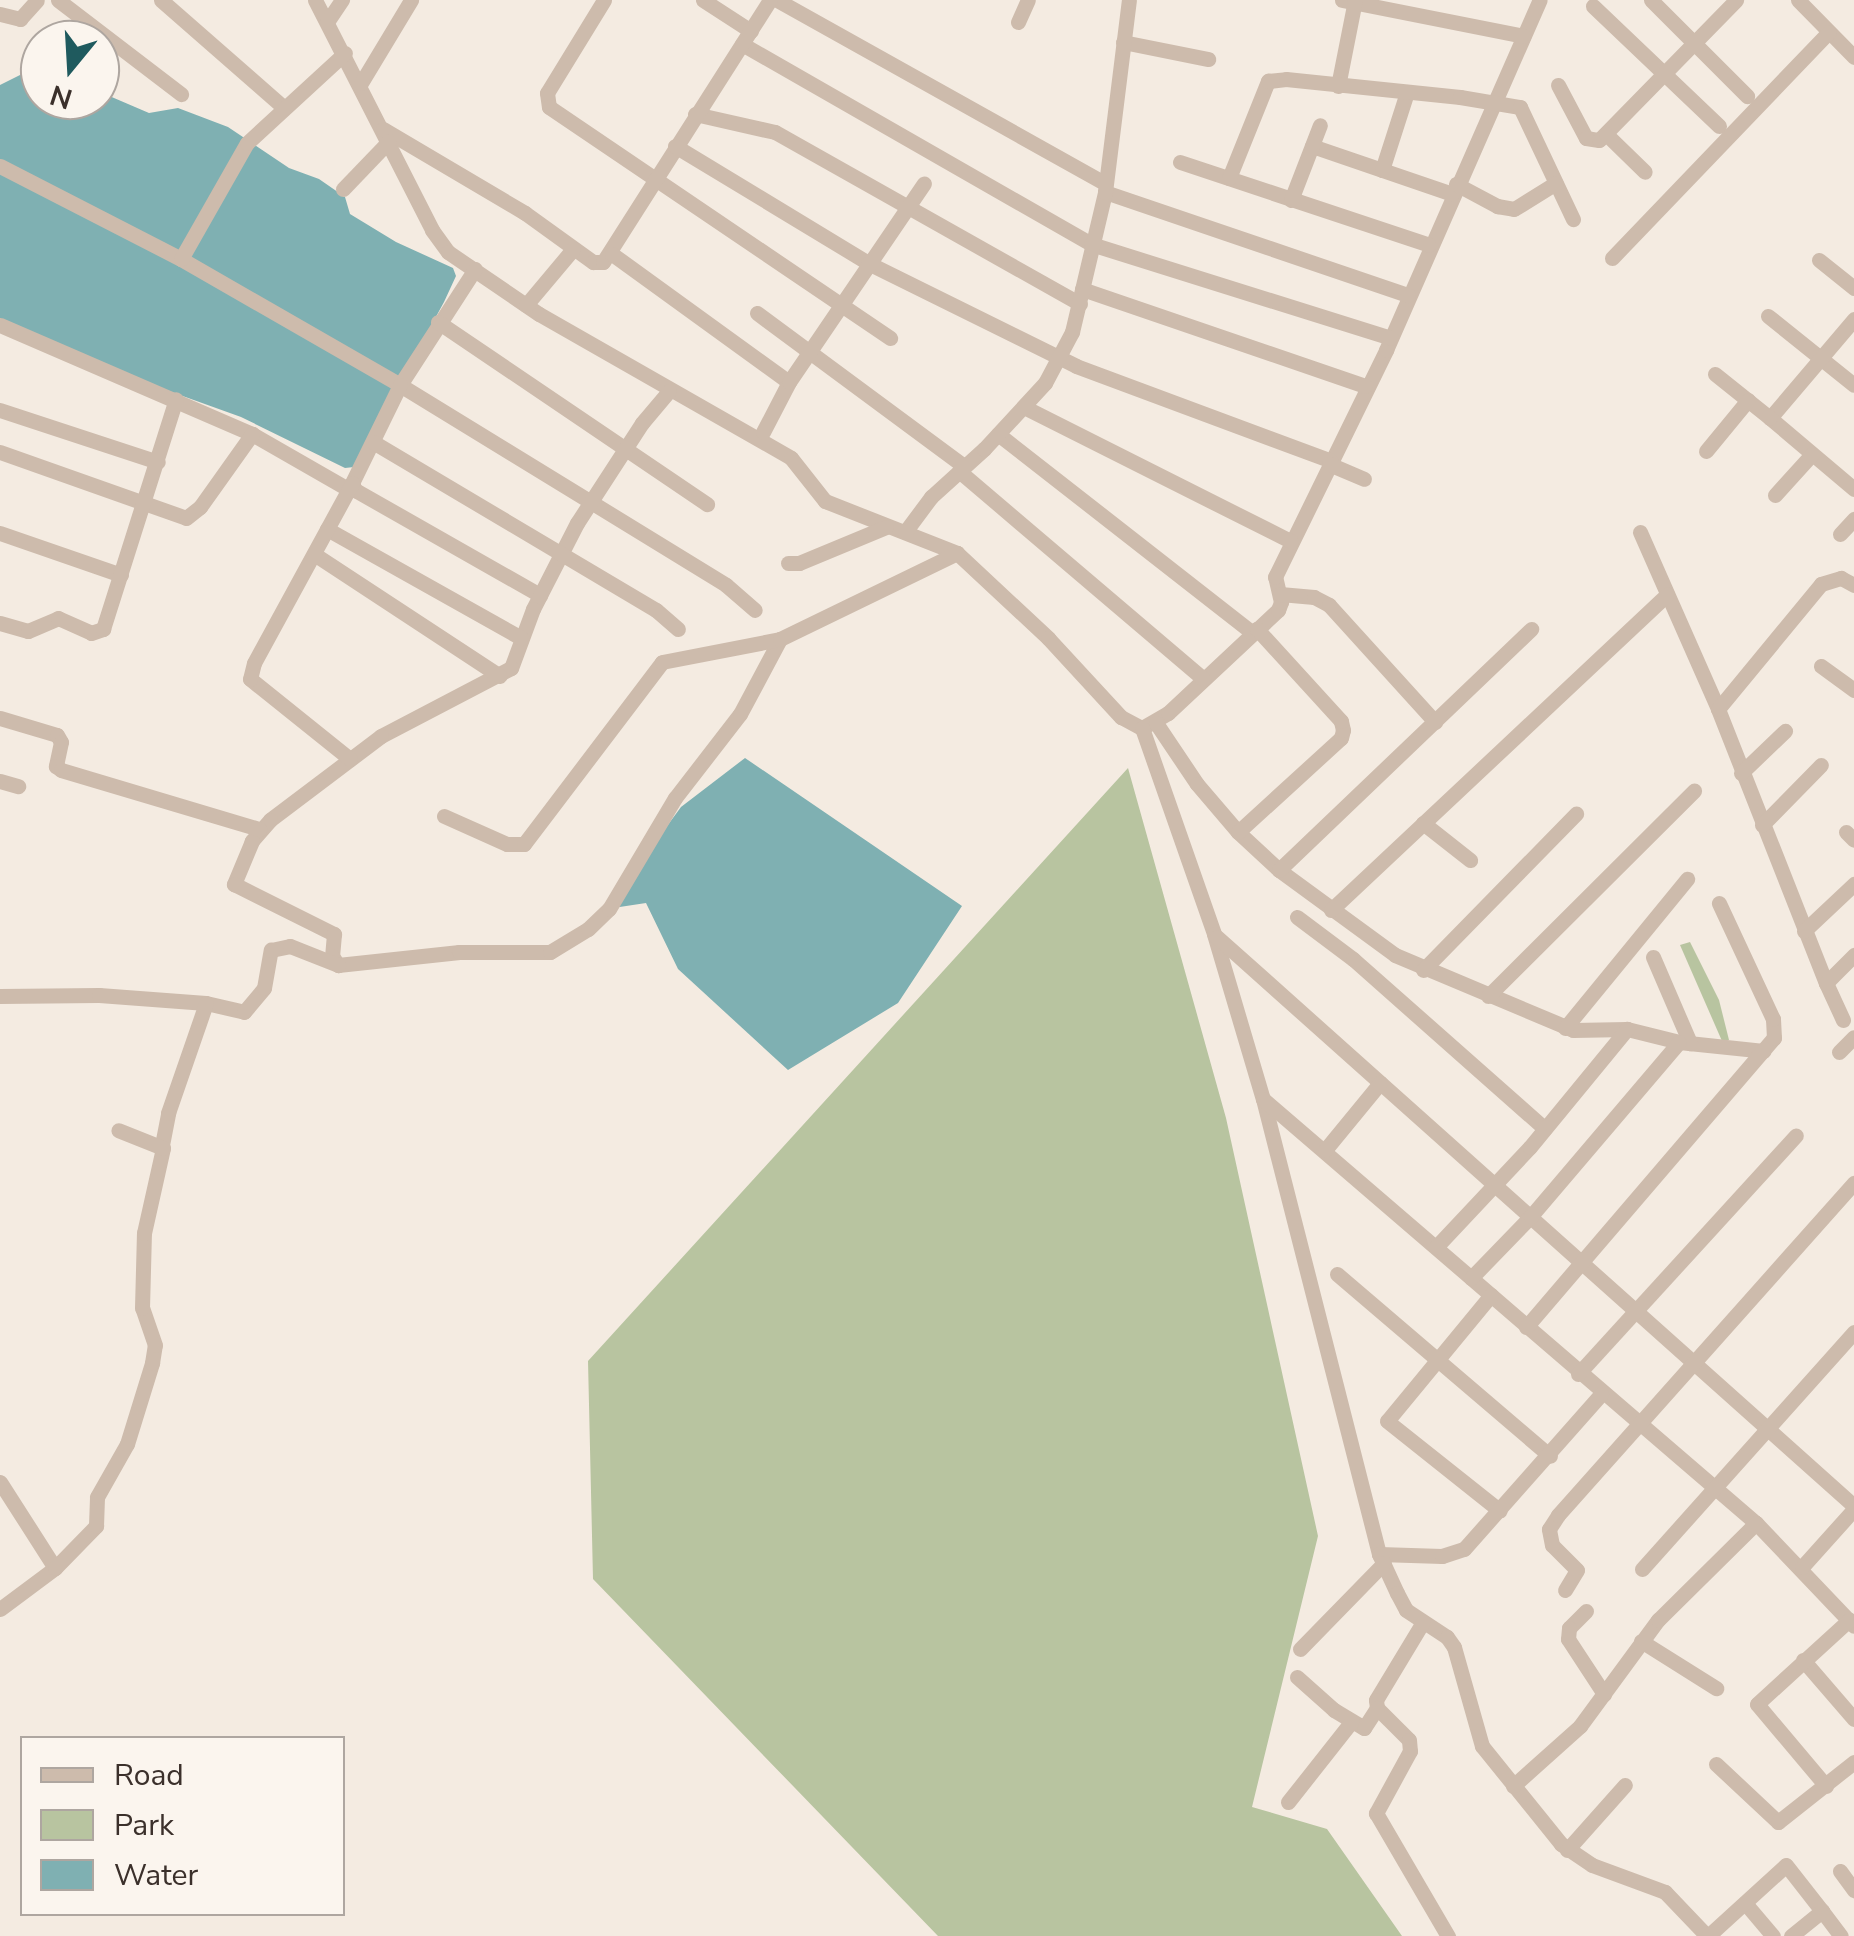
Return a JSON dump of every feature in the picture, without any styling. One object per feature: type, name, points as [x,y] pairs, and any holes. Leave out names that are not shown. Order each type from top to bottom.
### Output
[{"type":"street","points":[[0,14],[20,19],[37,0]]},
{"type":"street","points":[[58,0],[181,94]]},
{"type":"street","points":[[161,0],[282,106]]},
{"type":"street","points":[[316,0],[439,242],[526,305],[668,392],[791,458],[825,501],[957,553],[1048,638],[1121,717],[1149,725],[1238,832],[1279,870],[1369,939],[1423,970],[1564,1028],[1628,1029],[1685,1042],[1764,1051]]},
{"type":"street","points":[[327,22],[342,0]]},
{"type":"street","points":[[361,84],[411,0]]},
{"type":"street","points":[[604,0],[546,101],[549,107],[890,338]]},
{"type":"street","points":[[704,0],[747,38],[1090,244],[1391,338]]},
{"type":"street","points":[[386,135],[525,213],[593,262],[604,262],[675,146],[773,0],[1105,188],[1408,295]]},
{"type":"street","points":[[1018,22],[1028,0]]},
{"type":"street","points":[[905,532],[920,510],[1024,407],[1061,357],[1081,297],[1105,188],[1129,0]]},
{"type":"street","points":[[1443,17],[1447,0]]},
{"type":"street","points":[[1149,725],[1278,610],[1280,594],[1275,577],[1391,338],[1540,0]]},
{"type":"street","points":[[1651,0],[1747,96]]},
{"type":"street","points":[[1558,85],[1586,138],[1599,140],[1736,0]]},
{"type":"street","points":[[1798,0],[1854,57]]},
{"type":"street","points":[[1810,12],[1824,0]]},
{"type":"street","points":[[1338,86],[1350,1],[1523,36]]},
{"type":"street","points":[[1593,6],[1719,126]]},
{"type":"street","points":[[1612,258],[1830,32]]},
{"type":"street","points":[[1123,42],[1208,60]]},
{"type":"street","points":[[181,260],[238,156],[282,106],[345,53]]},
{"type":"street","points":[[1229,178],[1268,81],[1286,79],[1407,92],[1520,107],[1573,219]]},
{"type":"street","points":[[1382,170],[1407,92]]},
{"type":"street","points":[[696,114],[775,132],[908,209],[1081,297],[1365,386]]},
{"type":"street","points":[[1291,200],[1320,125]]},
{"type":"street","points":[[1606,134],[1645,172]]},
{"type":"street","points":[[342,188],[386,135]]},
{"type":"street","points":[[675,146],[868,263],[1061,357],[1144,394],[1364,479]]},
{"type":"street","points":[[1312,146],[1514,209],[1556,183]]},
{"type":"street","points":[[1180,162],[1429,245]]},
{"type":"street","points":[[0,166],[181,260],[400,384],[726,585],[755,610]]},
{"type":"street","points":[[763,432],[789,382],[839,304],[924,183]]},
{"type":"street","points":[[526,305],[573,249]]},
{"type":"street","points":[[612,254],[789,382]]},
{"type":"street","points":[[1819,260],[1854,288]]},
{"type":"street","points":[[350,758],[250,679],[400,384],[475,268]]},
{"type":"street","points":[[757,313],[962,469],[1203,679]]},
{"type":"street","points":[[1768,316],[1854,385]]},
{"type":"street","points":[[1770,418],[1854,319]]},
{"type":"street","points":[[438,322],[707,504]]},
{"type":"street","points":[[0,324],[252,434],[540,594]]},
{"type":"street","points":[[1716,374],[1854,489]]},
{"type":"street","points":[[338,965],[332,956],[334,934],[234,884],[259,830],[350,758],[406,720],[500,676],[517,659],[521,638],[561,552],[624,450],[668,392]]},
{"type":"street","points":[[0,623],[28,631],[58,618],[100,633],[176,399]]},
{"type":"street","points":[[1706,451],[1748,400]]},
{"type":"street","points":[[1024,407],[1292,541]]},
{"type":"street","points":[[0,410],[158,462]]},
{"type":"street","points":[[0,452],[179,517],[193,515],[252,434]]},
{"type":"street","points":[[998,434],[1255,631],[1340,721],[1340,738],[1238,832]]},
{"type":"street","points":[[373,442],[656,610],[678,629]]},
{"type":"street","points":[[1775,495],[1812,454]]},
{"type":"street","points":[[1840,534],[1854,519]]},
{"type":"street","points":[[788,563],[799,563],[886,527]]},
{"type":"street","points":[[327,529],[521,638]]},
{"type":"street","points":[[1640,532],[1718,709],[1843,1020]]},
{"type":"street","points":[[0,533],[121,575]]},
{"type":"street","points":[[444,816],[508,844],[524,844],[662,662],[780,639],[957,553]]},
{"type":"street","points":[[314,554],[500,676]]},
{"type":"street","points":[[1718,709],[1821,584],[1841,578],[1854,585]]},
{"type":"street","points":[[1280,594],[1314,597],[1329,605],[1435,722]]},
{"type":"street","points":[[1332,910],[1667,594]]},
{"type":"street","points":[[1279,870],[1531,629]]},
{"type":"street","points":[[0,996],[98,995],[206,1003],[244,1012],[264,988],[271,950],[290,946],[338,965],[459,952],[550,952],[588,929],[609,910],[683,786],[740,714],[780,639]]},
{"type":"street","points":[[1821,666],[1854,690]]},
{"type":"street","points":[[0,718],[57,735],[61,742],[56,766],[61,770],[259,830]]},
{"type":"street","points":[[1149,725],[1263,1098],[1381,1558],[1406,1610],[1447,1636],[1454,1647],[1482,1746],[1567,1850],[1592,1865],[1665,1892],[1708,1936],[1786,1865],[1841,1936]]},
{"type":"street","points":[[1741,773],[1786,732]]},
{"type":"street","points":[[1762,825],[1821,765]]},
{"type":"street","points":[[0,781],[18,786]]},
{"type":"street","points":[[1488,996],[1694,791]]},
{"type":"street","points":[[1423,970],[1576,814]]},
{"type":"street","points":[[1424,823],[1470,860]]},
{"type":"street","points":[[1564,1028],[1687,880]]},
{"type":"street","points":[[1804,931],[1854,884]]},
{"type":"street","points":[[1526,1327],[1764,1051],[1777,1031],[1719,903]]},
{"type":"street","points":[[1296,917],[1353,958],[1544,1129]]},
{"type":"street","points":[[1214,934],[1769,1426],[1854,1508],[1802,1567]]},
{"type":"street","points":[[1353,958],[1369,939]]},
{"type":"street","points":[[1826,983],[1854,955]]},
{"type":"street","points":[[1653,958],[1685,1042]]},
{"type":"street","points":[[0,1609],[55,1568],[96,1526],[98,1497],[127,1444],[155,1346],[142,1308],[144,1234],[164,1156],[162,1145],[168,1113],[206,1003]]},
{"type":"street","points":[[1436,1247],[1495,1185],[1628,1029]]},
{"type":"street","points":[[1840,1052],[1854,1037]]},
{"type":"street","points":[[1471,1278],[1685,1042]]},
{"type":"street","points":[[1325,1150],[1380,1083]]},
{"type":"street","points":[[1263,1098],[1601,1394],[1756,1523],[1802,1567],[1851,1623],[1756,1704],[1826,1786]]},
{"type":"street","points":[[118,1130],[162,1145]]},
{"type":"street","points":[[1578,1374],[1633,1308],[1796,1135]]},
{"type":"street","points":[[1564,1590],[1577,1570],[1552,1545],[1549,1528],[1637,1423],[1854,1184]]},
{"type":"street","points":[[1337,1274],[1550,1456]]},
{"type":"street","points":[[1492,1296],[1388,1421],[1500,1511]]},
{"type":"street","points":[[1642,1568],[1854,1332]]},
{"type":"street","points":[[1300,1648],[1381,1558],[1452,1554],[1464,1549],[1601,1394]]},
{"type":"street","points":[[0,1482],[55,1568]]},
{"type":"street","points":[[1513,1786],[1580,1726],[1642,1641],[1756,1523]]},
{"type":"street","points":[[1586,1611],[1569,1628],[1568,1639],[1604,1694]]},
{"type":"street","points":[[1423,1622],[1376,1700],[1377,1708],[1409,1740],[1410,1751],[1376,1813],[1448,1936]]},
{"type":"street","points":[[1642,1641],[1716,1688]]},
{"type":"street","points":[[1803,1660],[1854,1719]]},
{"type":"street","points":[[1298,1677],[1364,1728],[1377,1708]]},
{"type":"street","points":[[1288,1802],[1352,1721]]},
{"type":"street","points":[[1716,1764],[1778,1822],[1854,1762]]},
{"type":"street","points":[[1567,1850],[1625,1784]]},
{"type":"street","points":[[1840,1871],[1854,1890]]},
{"type":"street","points":[[1745,1904],[1773,1936]]},
{"type":"street","points":[[1791,1936],[1822,1911]]},
{"type":"green space","points":[[1128,768],[1226,1118],[1318,1536],[1252,1807],[1327,1829],[1402,1936],[938,1936],[593,1579],[588,1361]]},
{"type":"green space","points":[[1690,942],[1719,1000],[1729,1040],[1722,1041],[1680,945]]},
{"type":"water","points":[[20,75],[20,120],[120,120],[120,101],[149,113],[178,108],[228,127],[289,168],[319,179],[345,197],[350,214],[396,242],[453,268],[456,276],[444,302],[354,467],[345,468],[241,417],[127,376],[0,319],[0,85]]},
{"type":"water","points":[[745,758],[962,906],[898,1003],[788,1070],[678,969],[646,903],[613,908],[612,901],[681,807]]}]
